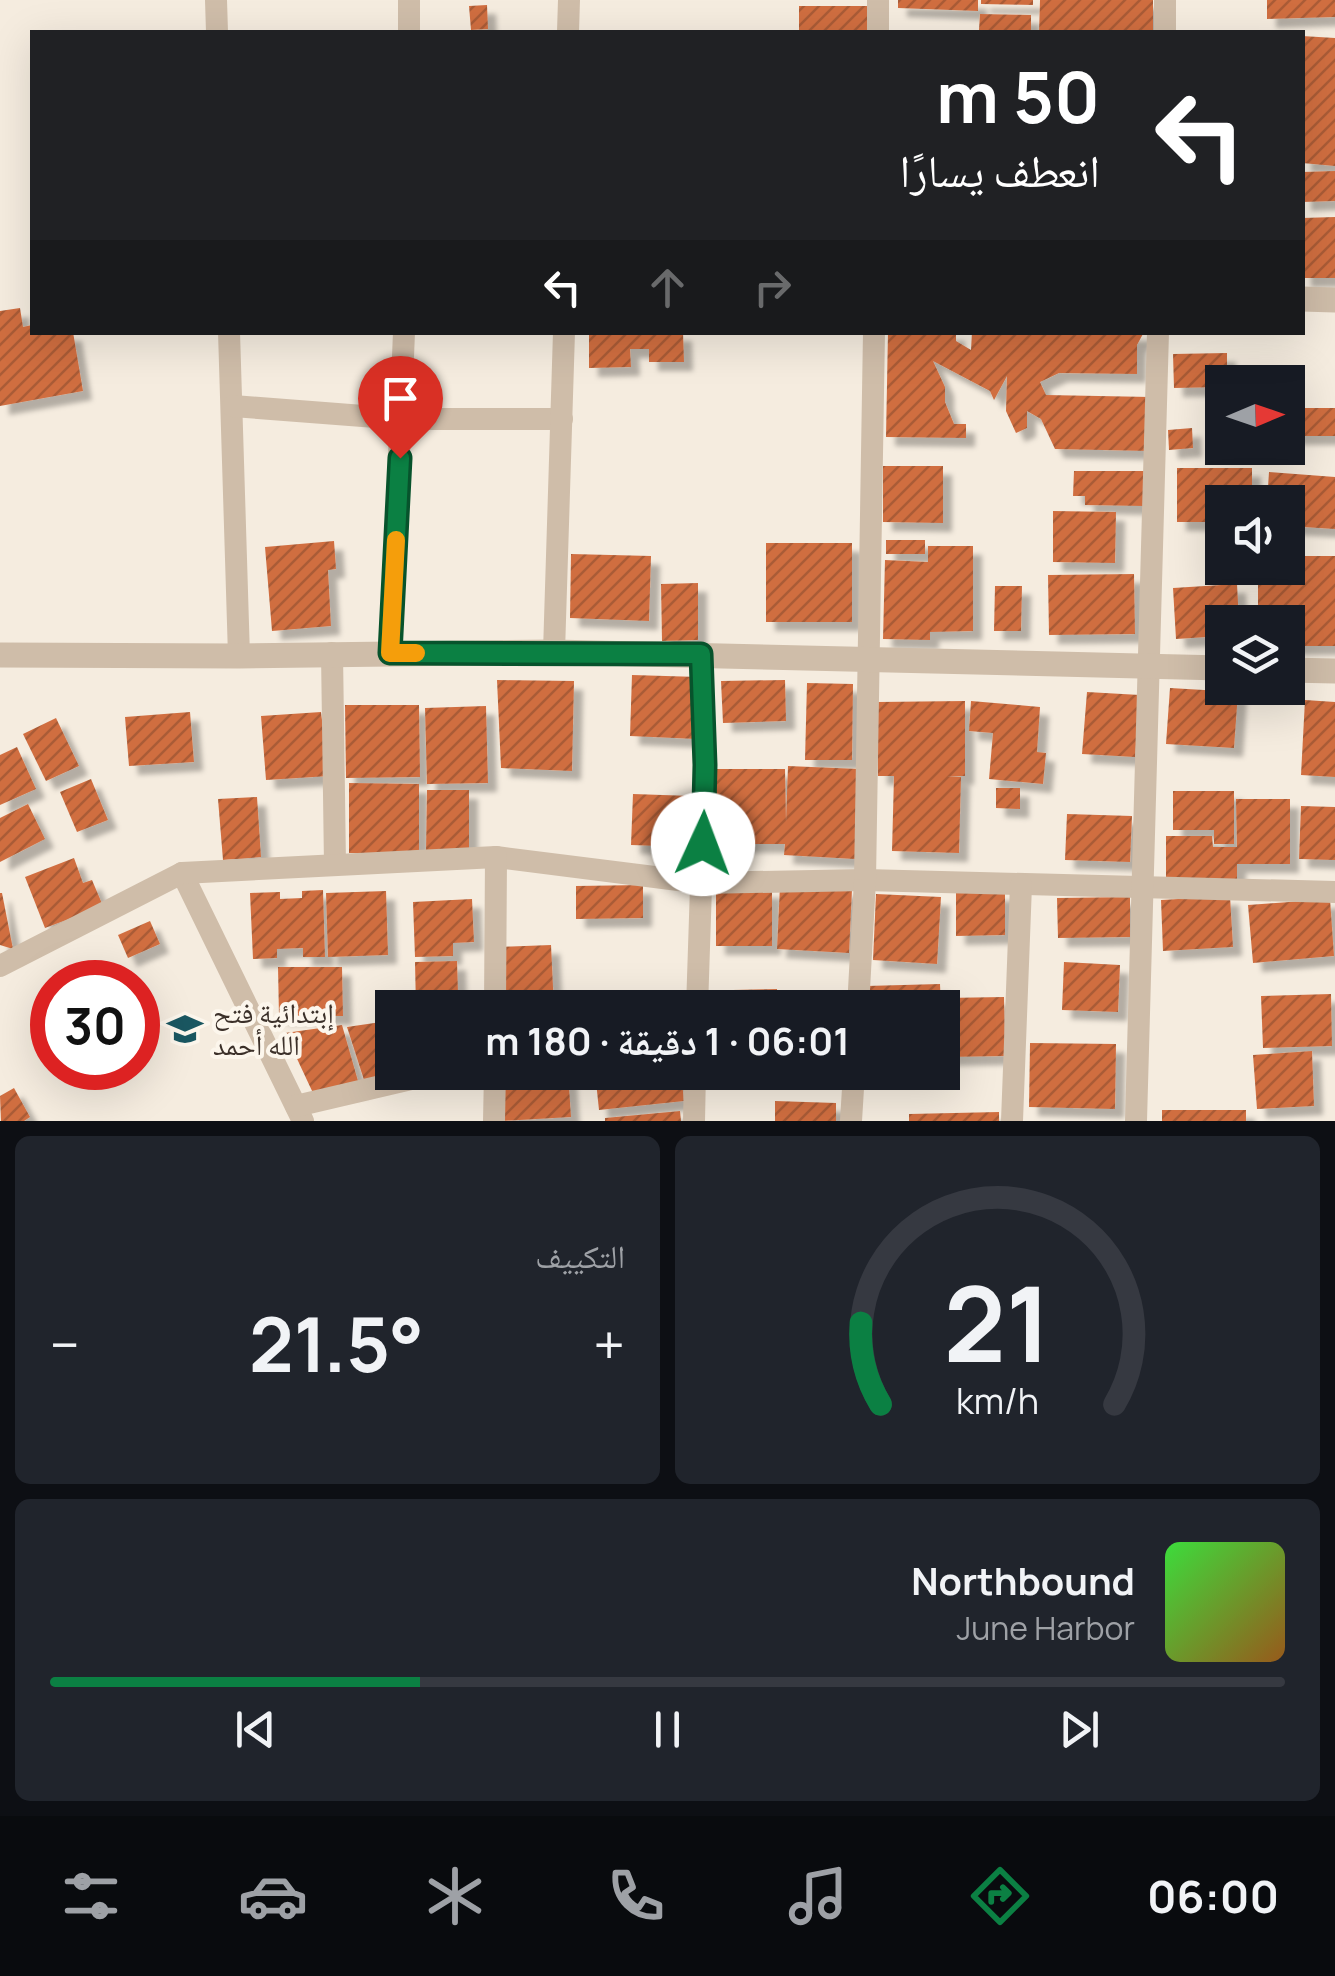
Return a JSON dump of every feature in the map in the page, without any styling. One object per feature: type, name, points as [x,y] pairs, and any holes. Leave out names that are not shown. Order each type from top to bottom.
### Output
[{"type":"street","points":[[216,0],[217,30]]},
{"type":"street","points":[[409,0],[409,30]]},
{"type":"street","points":[[568,0],[568,30]]},
{"type":"street","points":[[878,0],[878,30]]},
{"type":"street","points":[[1164,30],[1165,0]]},
{"type":"street","points":[[1305,298],[1335,300]]},
{"type":"street","points":[[229,335],[239,656]]},
{"type":"street","points":[[390,653],[404,335]]},
{"type":"street","points":[[554,652],[564,335]]},
{"type":"street","points":[[859,990],[865,880],[874,335]]},
{"type":"street","points":[[1136,1121],[1158,335]]},
{"type":"street","points":[[232,406],[402,420],[562,419]]},
{"type":"street","points":[[0,655],[554,652],[1205,668]]},
{"type":"street","points":[[332,653],[335,866]]},
{"type":"street","points":[[699,990],[705,765],[701,654]]},
{"type":"street","points":[[1305,670],[1335,671]]},
{"type":"street","points":[[495,990],[496,858]]},
{"type":"street","points":[[0,966],[182,873],[496,858],[702,883],[865,880],[1335,892]]},
{"type":"street","points":[[182,873],[300,1114],[381,1090]]},
{"type":"street","points":[[1012,1121],[1022,885]]},
{"type":"street","points":[[494,1090],[494,1121]]},
{"type":"street","points":[[694,1121],[695,1090]]},
{"type":"street","points":[[851,1121],[853,1090]]},
{"type":"building","points":[[898,0],[978,0],[978,11],[898,8]]},
{"type":"building","points":[[981,0],[1033,0],[1033,5],[981,4]]},
{"type":"building","points":[[1040,0],[1153,0],[1153,30],[1039,30]]},
{"type":"building","points":[[1267,0],[1335,0],[1335,17],[1267,19]]},
{"type":"building","points":[[487,5],[488,29],[471,30],[469,6]]},
{"type":"building","points":[[799,6],[873,6],[874,30],[799,30]]},
{"type":"building","points":[[980,14],[1031,15],[1031,30],[979,30]]},
{"type":"building","points":[[1305,36],[1335,38],[1335,166],[1305,163]]},
{"type":"building","points":[[1335,171],[1335,201],[1305,202],[1305,172]]},
{"type":"building","points":[[1335,217],[1335,278],[1305,278],[1305,218]]},
{"type":"building","points":[[20,308],[23,327],[30,325],[30,335],[74,335],[83,391],[0,406],[0,311]]},
{"type":"building","points":[[589,335],[683,335],[684,362],[649,362],[649,349],[630,349],[631,367],[589,368]]},
{"type":"building","points":[[888,335],[956,335],[956,341],[971,350],[972,335],[1142,335],[1137,345],[1137,374],[1059,373],[1040,382],[1046,395],[1151,397],[1150,451],[1055,449],[1041,419],[1027,411],[1027,428],[1016,433],[1006,411],[1007,376],[994,400],[990,391],[933,361],[945,387],[945,402],[954,424],[966,424],[966,438],[886,437]]},
{"type":"building","points":[[1227,353],[1227,365],[1205,365],[1205,387],[1174,388],[1173,354]]},
{"type":"building","points":[[1305,408],[1335,408],[1335,436],[1305,436]]},
{"type":"building","points":[[1192,428],[1193,448],[1169,450],[1168,430]]},
{"type":"building","points":[[883,466],[943,466],[943,523],[883,522]]},
{"type":"building","points":[[1177,468],[1252,468],[1252,485],[1205,485],[1205,522],[1177,522]]},
{"type":"building","points":[[1074,471],[1145,471],[1144,506],[1085,505],[1085,496],[1073,496]]},
{"type":"building","points":[[1269,472],[1335,477],[1335,529],[1305,527],[1305,485],[1268,485]]},
{"type":"building","points":[[1053,511],[1116,512],[1115,563],[1053,562]]},
{"type":"building","points":[[886,540],[925,540],[925,554],[886,554]]},
{"type":"building","points":[[334,541],[336,569],[328,570],[331,626],[272,631],[265,547]]},
{"type":"building","points":[[766,543],[852,543],[852,622],[766,622]]},
{"type":"building","points":[[928,546],[973,546],[973,631],[930,632],[930,640],[883,639],[885,560],[928,562]]},
{"type":"building","points":[[571,554],[651,556],[649,621],[570,618]]},
{"type":"building","points":[[1305,556],[1335,556],[1335,646],[1305,646],[1305,605],[1258,605],[1258,585],[1305,585]]},
{"type":"building","points":[[1134,574],[1135,634],[1049,635],[1048,575]]},
{"type":"building","points":[[698,583],[698,640],[662,641],[661,584]]},
{"type":"building","points":[[1237,585],[1238,605],[1205,605],[1205,637],[1176,639],[1173,588]]},
{"type":"building","points":[[995,586],[1022,586],[1021,631],[994,631]]},
{"type":"building","points":[[632,675],[699,677],[697,739],[630,736]]},
{"type":"building","points":[[497,680],[574,681],[572,771],[501,768]]},
{"type":"building","points":[[785,680],[786,721],[723,723],[721,681]]},
{"type":"building","points":[[807,683],[853,684],[852,760],[805,760]]},
{"type":"building","points":[[1170,688],[1205,690],[1205,705],[1237,705],[1234,748],[1166,744]]},
{"type":"building","points":[[1087,692],[1140,695],[1135,757],[1082,754]]},
{"type":"building","points":[[1305,700],[1335,702],[1335,777],[1301,775]]},
{"type":"building","points":[[965,701],[965,776],[947,776],[961,777],[959,853],[892,851],[894,776],[878,776],[878,702]]},
{"type":"building","points":[[971,701],[1040,707],[1037,752],[1046,753],[1043,784],[989,779],[993,733],[969,731]]},
{"type":"building","points":[[345,705],[419,705],[420,777],[346,778]]},
{"type":"building","points":[[486,706],[488,783],[427,784],[425,708]]},
{"type":"building","points":[[190,712],[194,762],[129,766],[125,717]]},
{"type":"building","points":[[321,712],[329,776],[266,780],[261,716]]},
{"type":"building","points":[[56,718],[79,766],[46,781],[23,734]]},
{"type":"building","points":[[17,747],[36,789],[0,805],[0,755]]},
{"type":"building","points":[[788,766],[859,769],[855,859],[784,855],[785,844],[716,844],[716,769],[785,769],[786,822]]},
{"type":"building","points":[[91,779],[108,820],[77,832],[60,792]]},
{"type":"building","points":[[349,783],[419,784],[419,853],[349,853]]},
{"type":"building","points":[[996,788],[1020,788],[1020,809],[996,808]]},
{"type":"building","points":[[427,790],[469,790],[469,852],[426,852]]},
{"type":"building","points":[[1173,791],[1234,791],[1234,844],[1214,844],[1214,830],[1173,830]]},
{"type":"building","points":[[633,794],[692,796],[690,847],[631,845]]},
{"type":"building","points":[[257,797],[261,857],[223,860],[218,799]]},
{"type":"building","points":[[1236,799],[1290,799],[1290,864],[1237,864],[1237,885],[1166,886],[1166,836],[1212,836],[1213,847],[1237,847]]},
{"type":"building","points":[[28,804],[45,839],[0,862],[0,818]]},
{"type":"building","points":[[1301,806],[1335,807],[1335,860],[1299,859]]},
{"type":"building","points":[[1067,814],[1132,816],[1130,862],[1065,860]]},
{"type":"building","points":[[74,858],[83,883],[92,880],[103,906],[45,928],[25,877]]},
{"type":"building","points":[[643,885],[643,918],[576,919],[576,886]]},
{"type":"building","points":[[780,885],[852,889],[849,953],[777,949]]},
{"type":"building","points":[[716,889],[772,889],[772,946],[716,946]]},
{"type":"building","points":[[323,890],[325,957],[303,957],[303,948],[277,949],[277,958],[253,959],[250,893],[280,892],[280,899],[302,898],[302,891]]},
{"type":"building","points":[[386,891],[388,955],[328,957],[326,893]]},
{"type":"building","points":[[956,892],[1005,892],[1005,935],[956,936]]},
{"type":"building","points":[[2,893],[13,949],[0,945]]},
{"type":"building","points":[[876,894],[941,897],[937,964],[873,960]]},
{"type":"building","points":[[1230,896],[1233,947],[1163,951],[1161,900]]},
{"type":"building","points":[[1130,897],[1130,937],[1058,938],[1057,898]]},
{"type":"building","points":[[472,899],[474,942],[453,943],[453,956],[415,957],[413,902]]},
{"type":"building","points":[[1330,899],[1334,956],[1253,963],[1248,905]]},
{"type":"building","points":[[150,921],[160,944],[128,958],[118,935]]},
{"type":"building","points":[[551,945],[553,990],[499,990],[498,947]]},
{"type":"building","points":[[457,961],[458,990],[416,990],[415,962]]},
{"type":"building","points":[[1064,962],[1120,965],[1118,1012],[1062,1010]]},
{"type":"building","points":[[278,967],[342,967],[343,1016],[279,1016]]},
{"type":"building","points":[[940,984],[940,990],[866,990],[866,986]]},
{"type":"building","points":[[1331,994],[1332,1046],[1263,1048],[1261,996]]},
{"type":"building","points":[[1004,997],[1005,1056],[960,1057],[960,998]]},
{"type":"building","points":[[375,1023],[375,1079],[365,1083],[347,1027]]},
{"type":"building","points":[[342,1025],[360,1088],[313,1093],[285,1033]]},
{"type":"building","points":[[1030,1043],[1116,1044],[1115,1109],[1029,1107]]},
{"type":"building","points":[[1312,1051],[1314,1106],[1257,1109],[1253,1055]]},
{"type":"building","points":[[14,1088],[30,1117],[24,1121],[1,1121],[0,1096]]},
{"type":"building","points":[[500,1090],[569,1090],[571,1117],[502,1121]]},
{"type":"building","points":[[597,1090],[683,1090],[684,1101],[599,1110]]},
{"type":"building","points":[[775,1101],[836,1103],[836,1121],[775,1121]]},
{"type":"building","points":[[1162,1110],[1246,1110],[1246,1121],[1162,1121]]},
{"type":"building","points":[[680,1111],[681,1121],[605,1121],[605,1118]]},
{"type":"building","points":[[999,1112],[999,1121],[909,1121],[909,1114]]},
{"type":"slow traffic","points":[[396,540],[390,653],[416,653]]},
{"type":"place","name":"إبتدائية فتح الله أحمد","points":[[185,1029]]},
{"type":"route","points":[[400,458],[390,653],[701,654],[703,844]]}]
